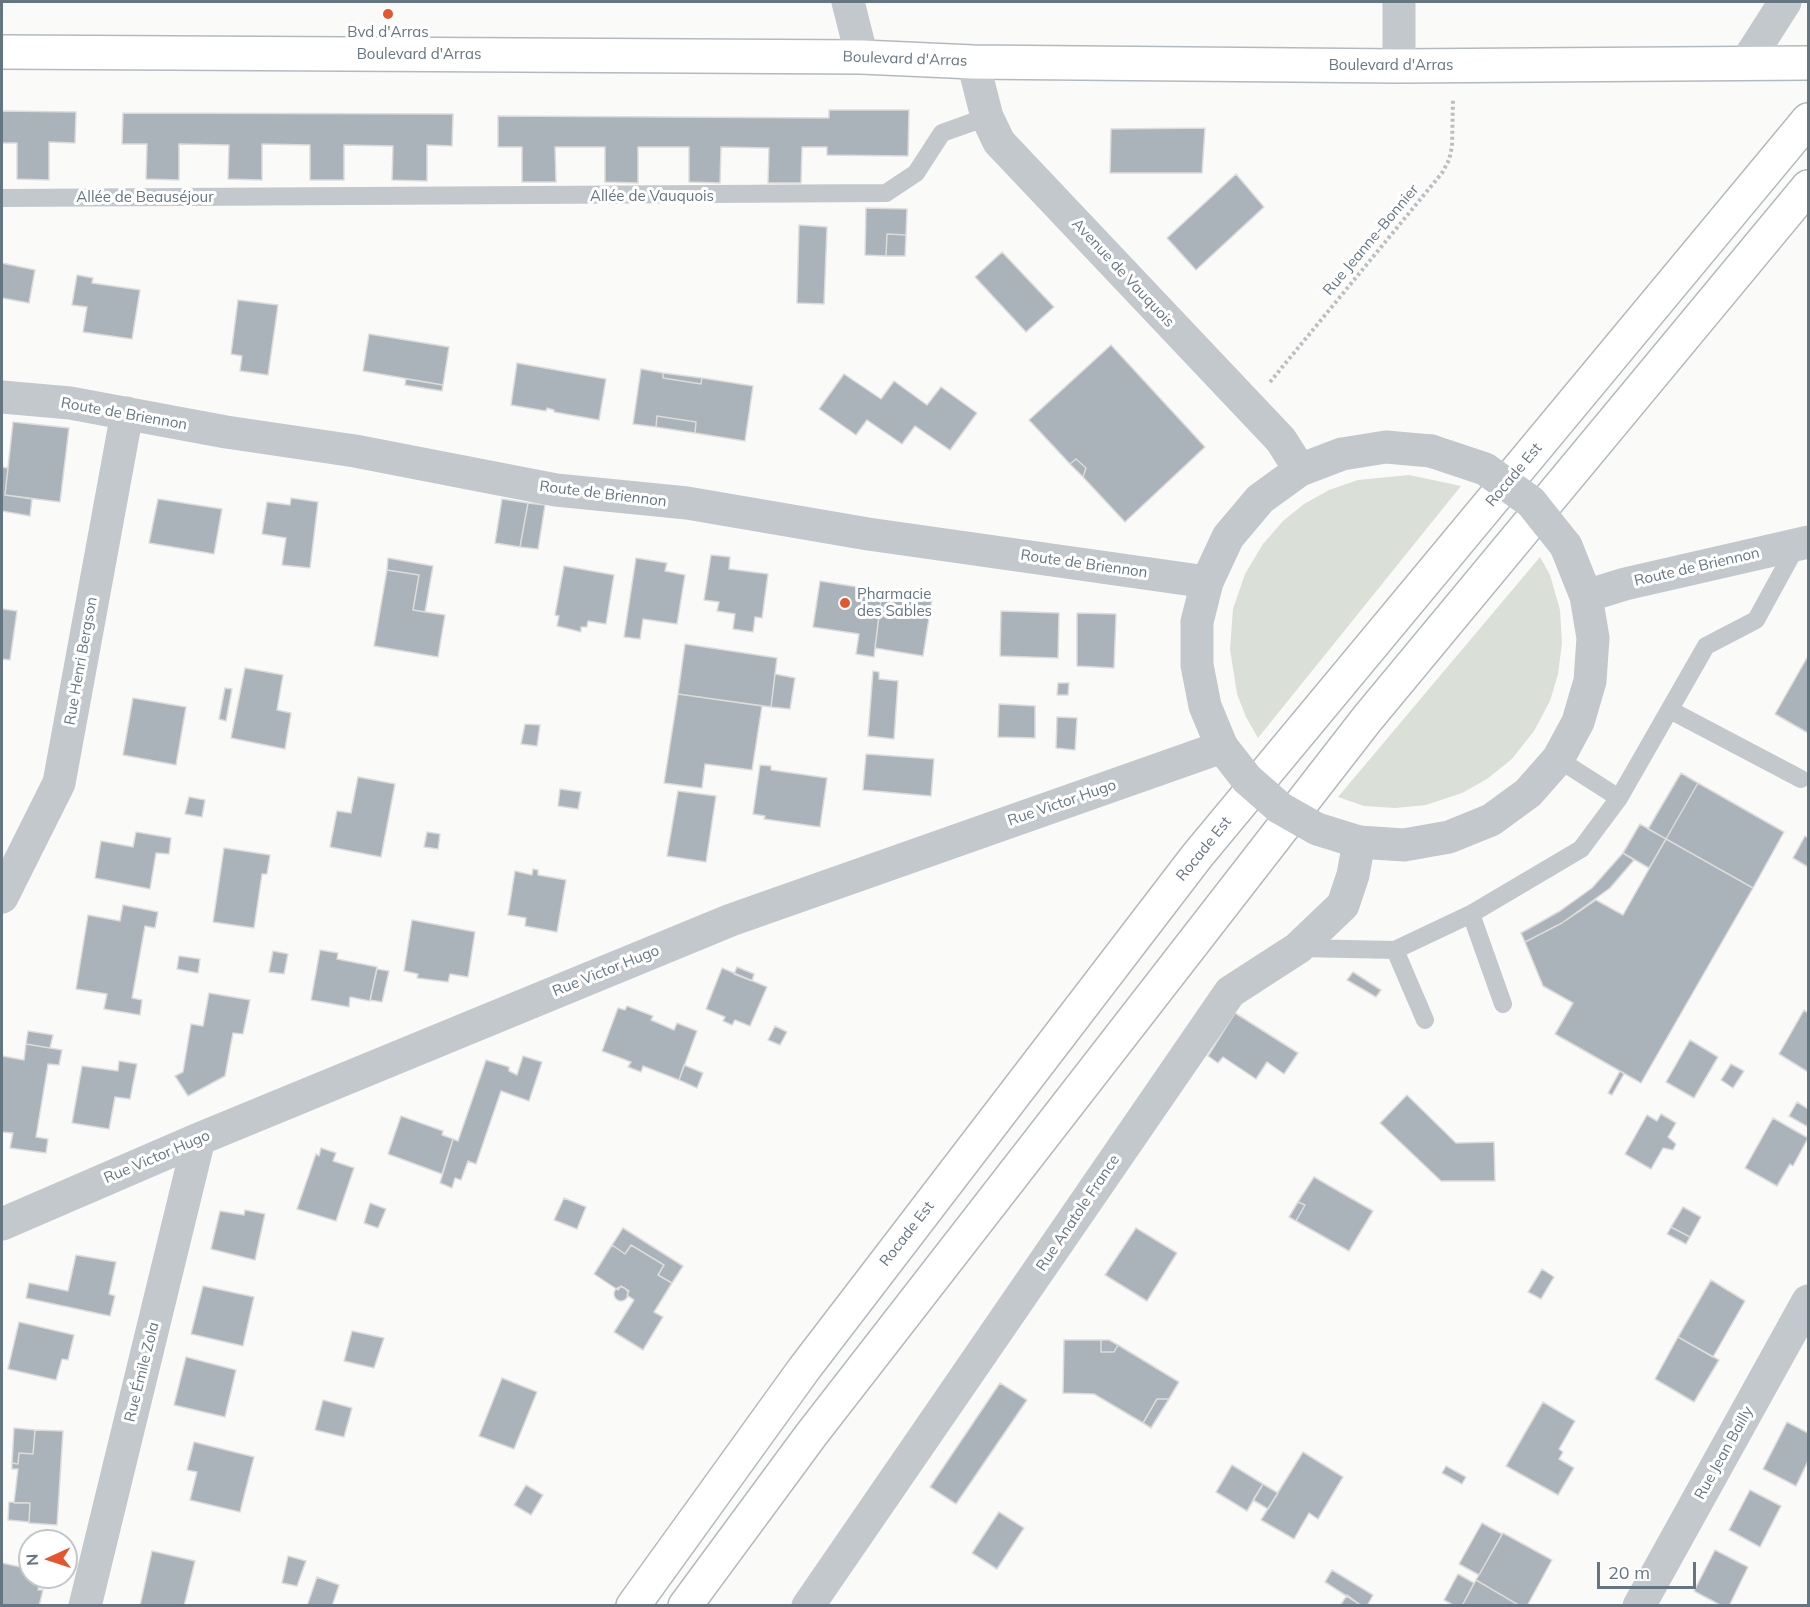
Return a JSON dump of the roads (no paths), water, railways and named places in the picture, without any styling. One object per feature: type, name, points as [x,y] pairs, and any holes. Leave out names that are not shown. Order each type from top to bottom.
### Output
[{"type":"main road","name":"Boulevard d'Arras","points":[[2,52],[862,57],[973,62],[1400,66],[1801,63]]},
{"type":"main road","name":"Rocade Est","points":[[633,1605],[811,1360],[1197,856],[1809,120]]},
{"type":"main road","points":[[685,1605],[811,1435],[1367,719],[1809,187]]},
{"type":"street","points":[[849,2],[862,57]]},
{"type":"street","points":[[1399,2],[1400,66]]},
{"type":"street","points":[[1746,63],[1785,2]]},
{"type":"street","name":"Avenue de Vauquois","points":[[973,62],[987,117],[999,142],[1281,440],[1300,470]]},
{"type":"street","name":"Route de Briennon","points":[[2,397],[70,403],[355,452],[556,490],[687,503],[868,534],[1207,582]]},
{"type":"street","name":"Rue Henri Bergson","points":[[2,897],[59,783],[127,413]]},
{"type":"street","points":[[1386,447],[1431,451],[1485,469],[1513,488],[1531,502],[1566,546],[1586,596],[1593,638],[1590,681],[1578,722],[1558,759],[1528,793],[1491,820],[1449,837],[1404,845],[1359,842],[1317,829],[1280,808],[1247,779],[1222,747],[1205,706],[1197,664],[1197,622],[1207,582],[1228,537],[1260,499],[1300,470],[1342,454],[1386,447]]},
{"type":"street","name":"Route de Briennon","points":[[1586,596],[1624,584],[1803,544]]},
{"type":"street","name":"Rue Victor Hugo","points":[[2,1224],[200,1139],[731,920],[1222,747]]},
{"type":"street","name":"Rue Anatole France","points":[[808,1605],[1230,992],[1298,948],[1343,904],[1353,875],[1359,842]]},
{"type":"street","name":"Rue Émile Zola","points":[[85,1605],[200,1139]]},
{"type":"street","name":"Rue Jean Bailly","points":[[1639,1605],[1809,1301]]},
{"type":"lane","name":"Allée de Vauquois","points":[[288,197],[886,193],[916,173],[942,133],[987,117]]},
{"type":"lane","name":"Allée de Beauséjour","points":[[2,198],[288,197]]},
{"type":"lane","points":[[1298,948],[1395,950],[1472,914],[1581,849],[1619,798],[1706,646],[1756,620],[1803,544]]},
{"type":"lane","points":[[1670,710],[1801,779]]},
{"type":"lane","points":[[1558,759],[1619,798]]},
{"type":"lane","points":[[1472,914],[1503,1004]]},
{"type":"lane","points":[[1395,950],[1425,1020]]},
{"type":"place","name":"Bvd d'Arras","points":[[388,14]]},
{"type":"place","name":"Pharmacie des Sables","points":[[845,603]]}]
